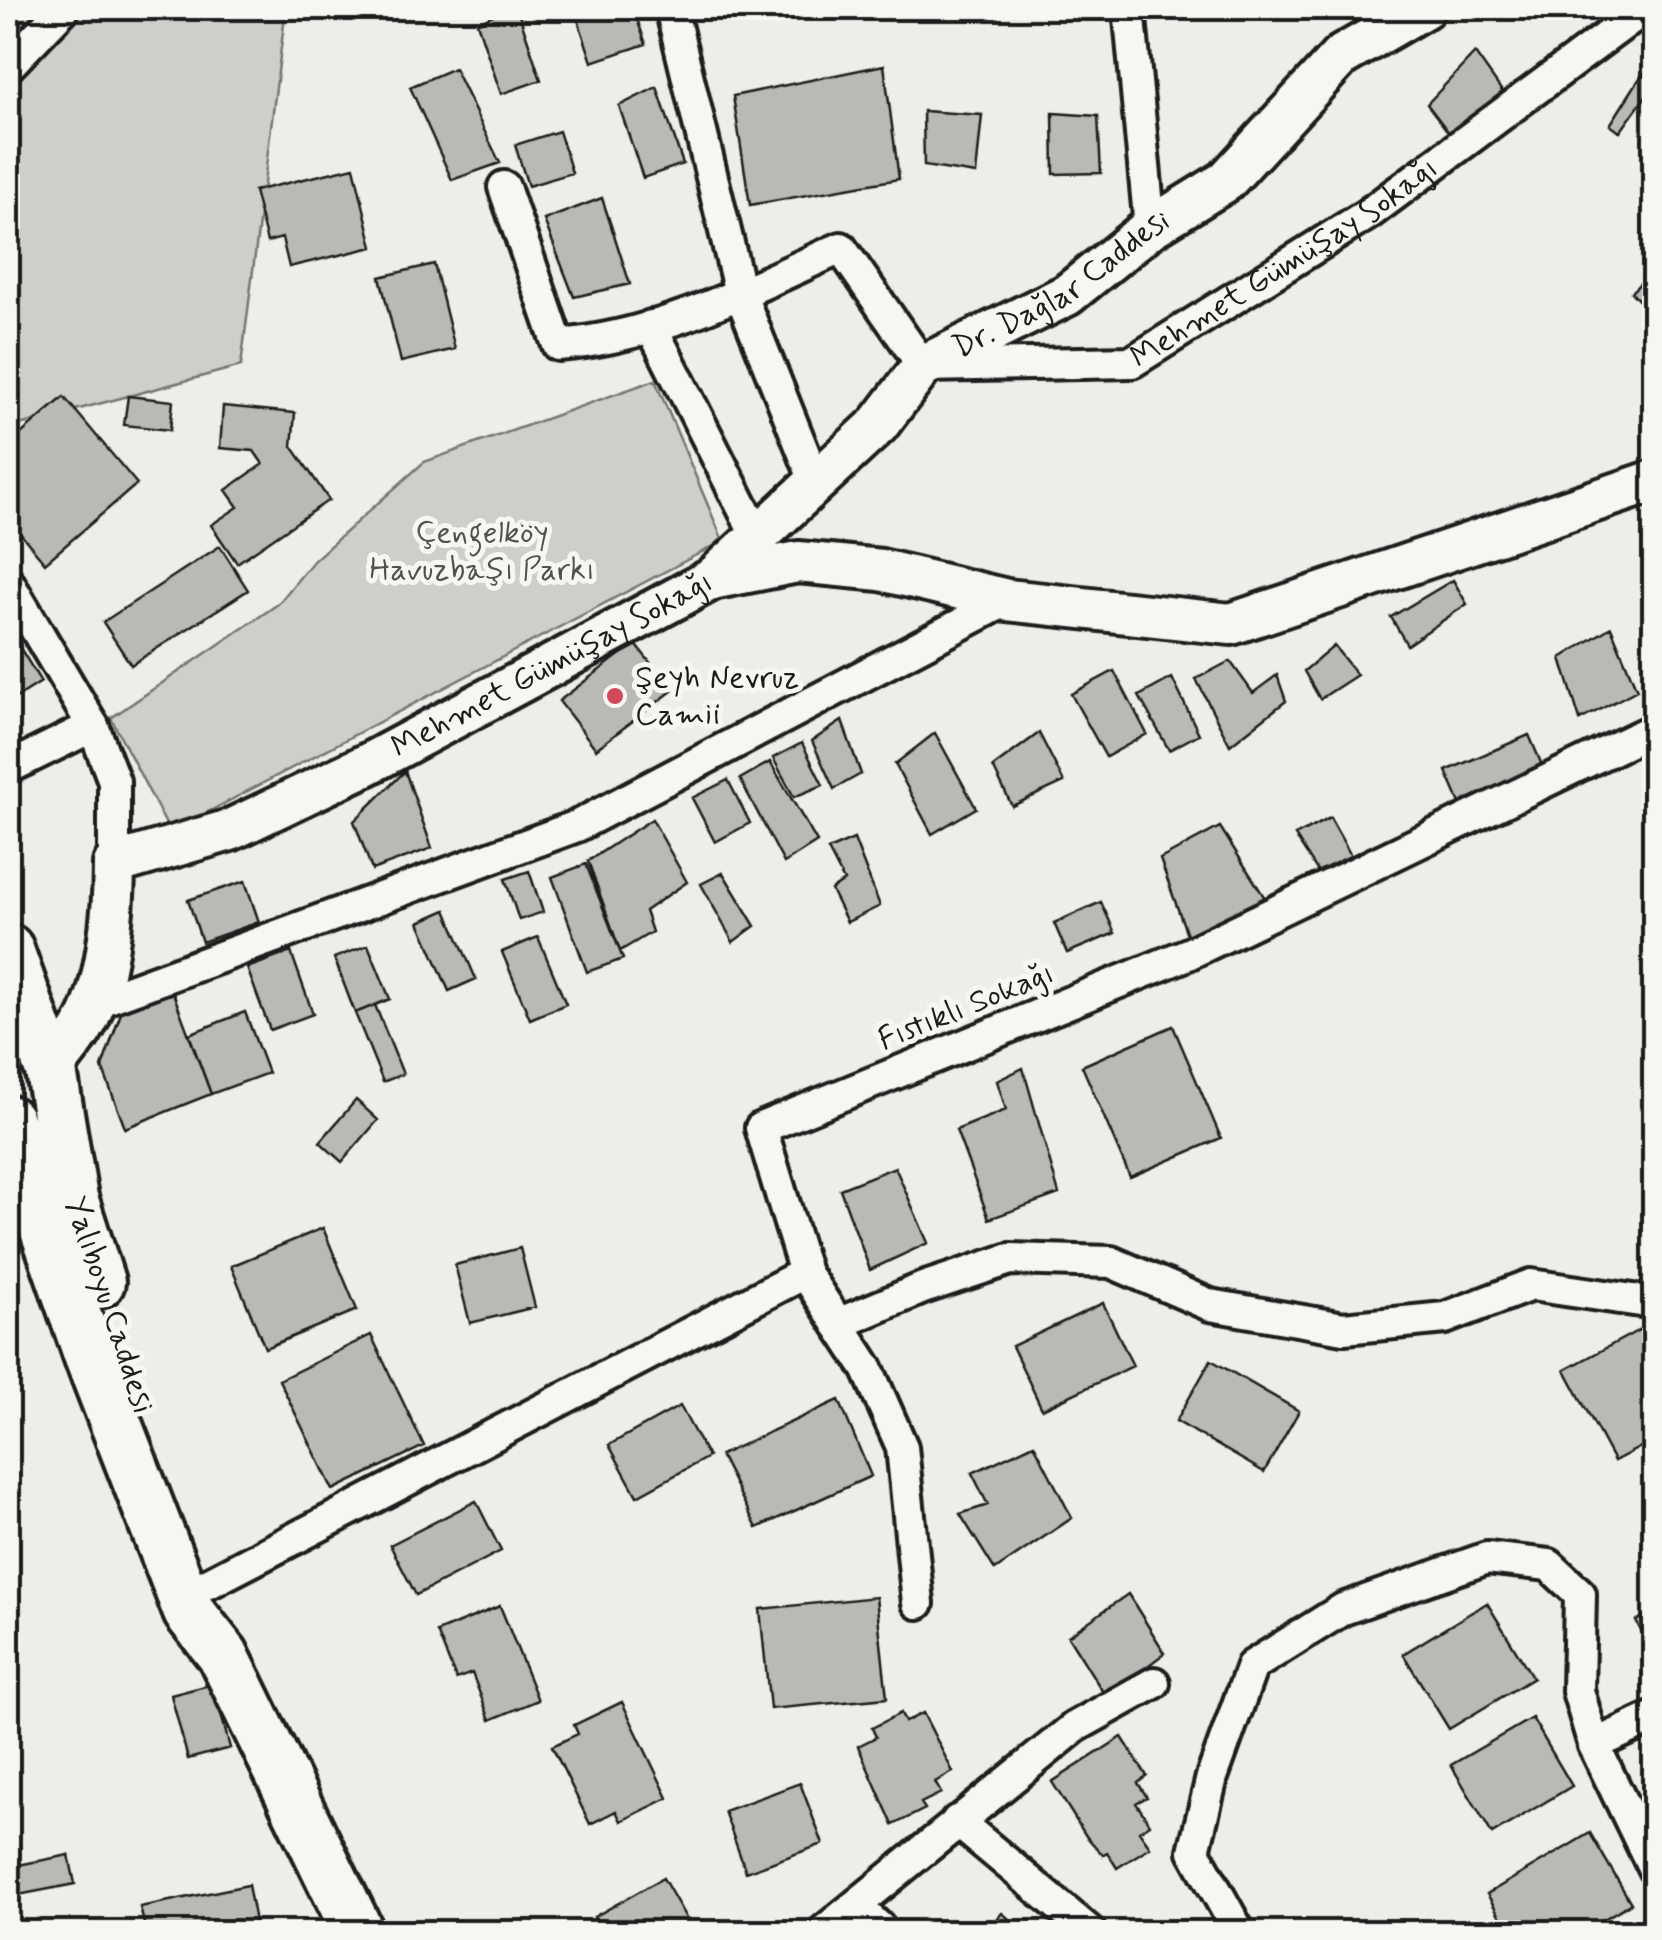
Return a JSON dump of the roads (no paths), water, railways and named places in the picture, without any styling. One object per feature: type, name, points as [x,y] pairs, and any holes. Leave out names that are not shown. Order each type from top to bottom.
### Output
[{"type":"main road","name":"Yalıboyu Caddesi","points":[[8,950],[51,1070],[72,1198],[137,1398],[218,1606],[223,1655]]},
{"type":"main road","name":"Yalıboyu Caddesi","points":[[8,1121],[90,1357],[189,1612],[223,1655],[358,1932]]},
{"type":"street","points":[[8,66],[64,8]]},
{"type":"street","points":[[670,8],[740,293],[815,482]]},
{"type":"street","points":[[1129,8],[1150,228]]},
{"type":"street","name":"Dr. Dağlar Caddesi","points":[[712,579],[756,534],[878,426],[923,366],[1068,295],[1150,228],[1226,181],[1341,56],[1424,8]]},
{"type":"street","name":"Mehmet Gümüşay Sokağı","points":[[923,366],[1132,362],[1368,214],[1645,8]]},
{"type":"street","points":[[504,187],[558,344],[590,342],[696,313],[841,248],[923,366]]},
{"type":"street","points":[[651,326],[756,534]]},
{"type":"street","name":"Mehmet Gümüşay Sokağı","points":[[114,864],[230,830],[368,764],[712,579],[798,562],[881,570],[1008,600],[1231,624],[1654,481]]},
{"type":"street","points":[[8,582],[94,726],[114,781],[114,908],[85,1024],[51,1070]]},
{"type":"street","points":[[92,1004],[577,826],[1008,600]]},
{"type":"street","points":[[8,768],[94,726]]},
{"type":"street","name":"Fıstıklı Sokağı","points":[[918,1603],[902,1447],[867,1368],[805,1273],[761,1128],[1188,954],[1654,729]]},
{"type":"street","points":[[838,1324],[923,1288],[1010,1259],[1111,1262],[1210,1305],[1344,1328],[1445,1318],[1532,1285],[1654,1303]]},
{"type":"street","points":[[209,1583],[805,1273]]},
{"type":"street","points":[[1239,1932],[1194,1851],[1212,1776],[1252,1666],[1342,1609],[1486,1558],[1549,1565],[1580,1594],[1578,1691],[1594,1745],[1654,1868]]},
{"type":"street","points":[[823,1932],[1075,1727],[1154,1683]]},
{"type":"street","points":[[1594,1745],[1654,1717]]},
{"type":"street","points":[[957,1821],[1090,1932]]},
{"type":"street","points":[[857,1907],[884,1932]]},
{"type":"place","name":"Şeyh Nevruz Camii","points":[[615,696]]},
{"type":"park label","name":"Çengelköy Havuzbaşı Parkı","points":[[482,552]]}]
